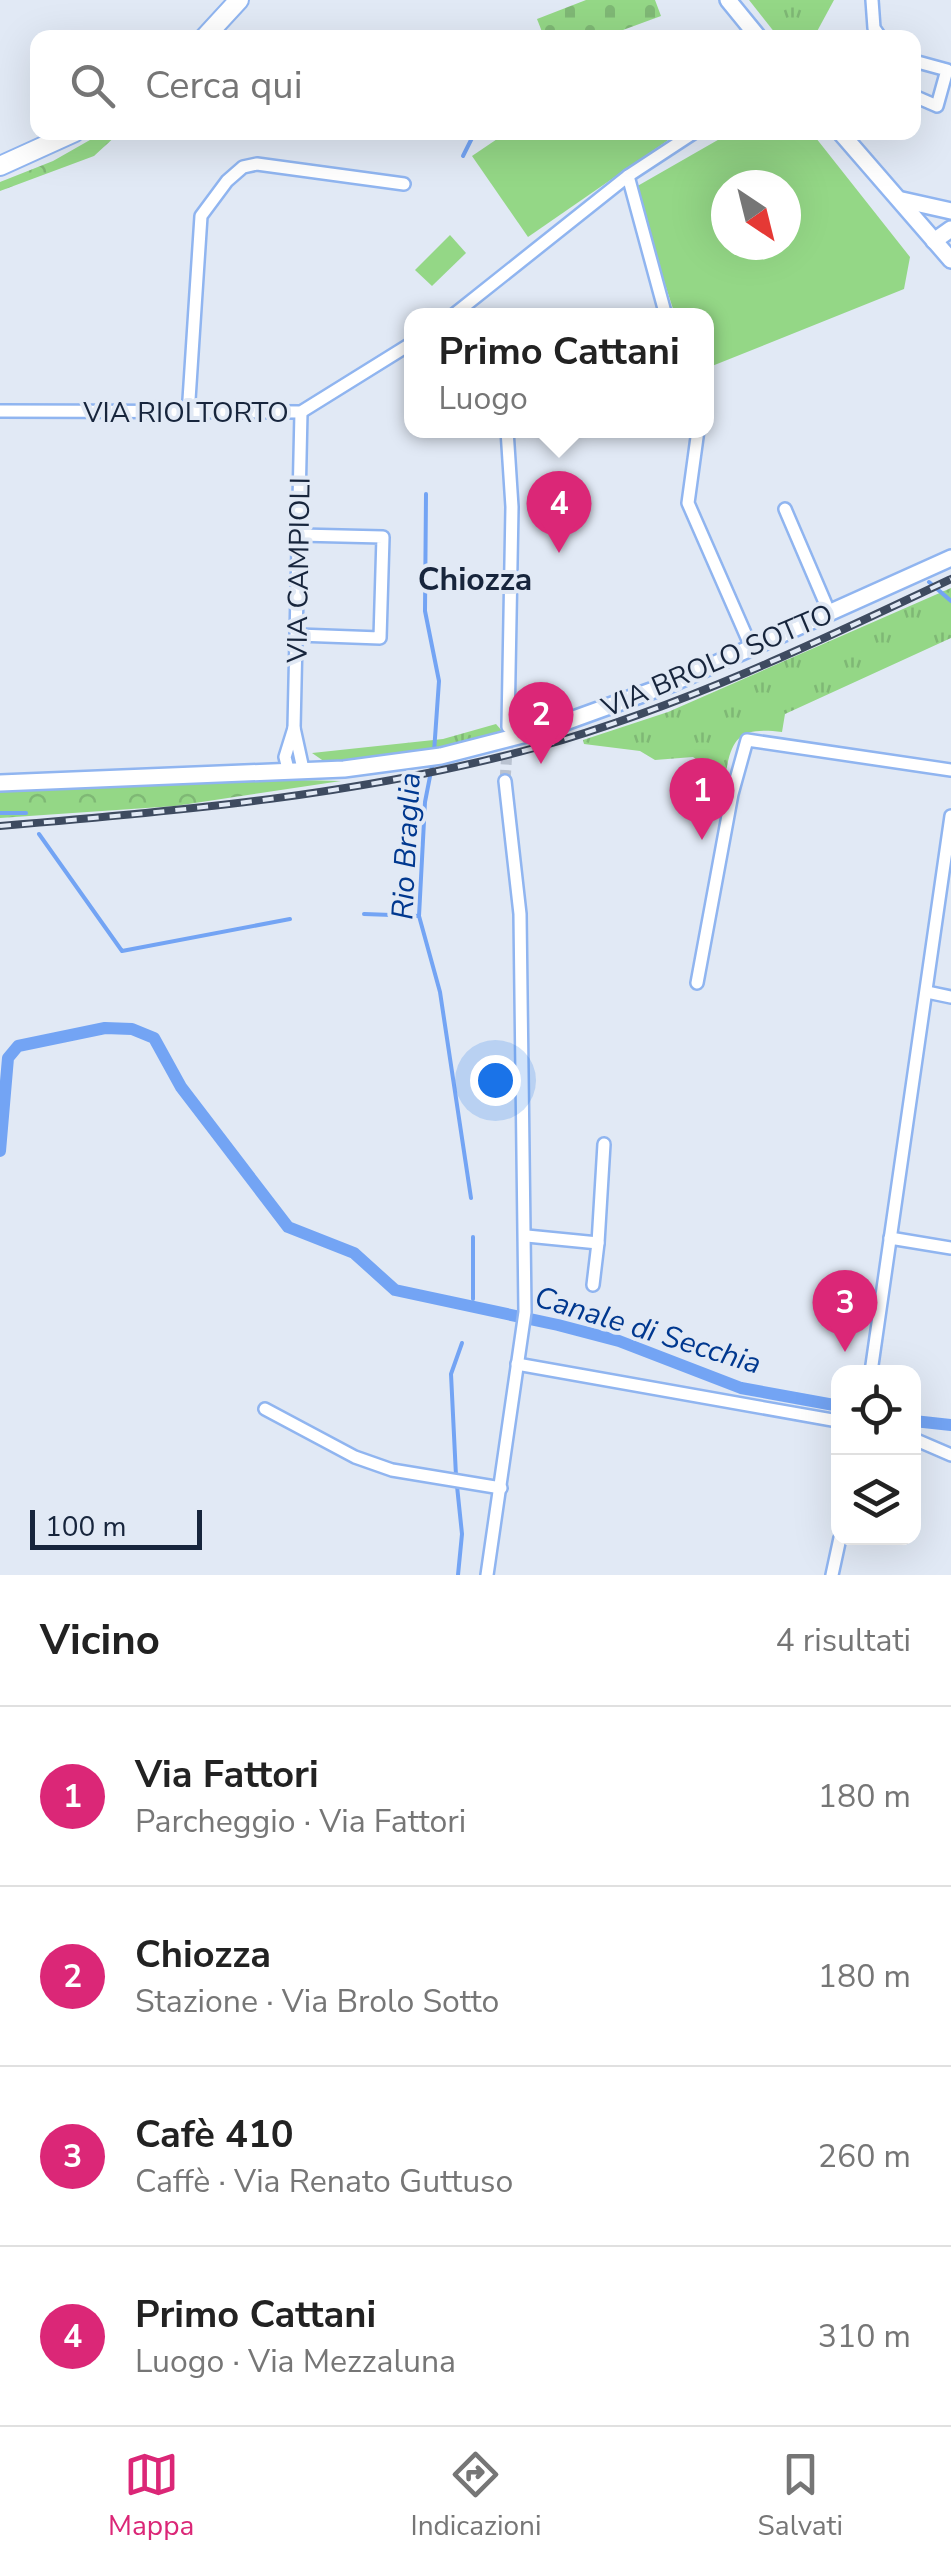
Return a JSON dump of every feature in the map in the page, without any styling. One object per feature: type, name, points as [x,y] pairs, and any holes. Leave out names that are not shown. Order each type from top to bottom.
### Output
[{"type":"main road","points":[[211,30],[239,0]]},
{"type":"main road","points":[[728,0],[752,30]]},
{"type":"main road","points":[[0,166],[57,140]]},
{"type":"main road","points":[[847,140],[898,199],[943,240],[951,260]]},
{"type":"main road","points":[[898,199],[951,210]]},
{"type":"main road","points":[[943,240],[951,229]]},
{"type":"main road","name":"VIA BROLO SOTTO","points":[[0,783],[328,769],[433,758],[583,716],[752,649],[951,558]]},
{"type":"street","points":[[872,0],[875,30]]},
{"type":"street","points":[[921,63],[947,70],[937,106],[921,99]]},
{"type":"street","points":[[472,308],[628,176],[682,140]]},
{"type":"street","points":[[188,414],[201,216],[219,189],[243,167],[256,164],[404,184]]},
{"type":"street","points":[[628,176],[664,308]]},
{"type":"street","name":"VIA RIOLTORTO","points":[[0,410],[301,412],[404,348]]},
{"type":"street","name":"VIA CAMPIOLI","points":[[296,769],[301,412]]},
{"type":"street","points":[[508,438],[512,507],[508,726]]},
{"type":"street","points":[[697,438],[688,503],[752,649]]},
{"type":"street","points":[[785,509],[830,614]]},
{"type":"street","points":[[298,635],[380,638],[383,537],[300,535]]},
{"type":"street","points":[[697,984],[732,794],[747,740],[951,770]]},
{"type":"street","points":[[263,771],[294,745],[328,769]]},
{"type":"street","points":[[487,1575],[525,1319],[527,1236],[520,914],[505,780]]},
{"type":"street","points":[[872,1365],[951,816]]},
{"type":"street","points":[[927,992],[951,997]]},
{"type":"street","points":[[593,1285],[604,1144]]},
{"type":"street","points":[[527,1236],[598,1243]]},
{"type":"street","points":[[890,1238],[951,1248]]},
{"type":"street","points":[[516,1364],[831,1420]]},
{"type":"street","points":[[265,1409],[354,1457],[432,1478],[501,1488]]},
{"type":"street","points":[[921,1442],[951,1455]]},
{"type":"street","points":[[832,1575],[838,1545]]},
{"type":"green space","points":[[586,0],[655,0],[661,16],[623,30],[541,30],[537,19]]},
{"type":"green space","points":[[749,0],[834,0],[818,30],[773,30]]},
{"type":"green space","points":[[90,140],[111,140],[94,156],[0,191],[0,182],[53,161]]},
{"type":"green space","points":[[496,140],[668,140],[528,237],[472,156]]},
{"type":"green space","points":[[718,140],[818,140],[910,257],[904,289],[714,365],[714,308],[673,308],[634,188]]},
{"type":"green space","points":[[450,235],[466,253],[432,286],[415,270]]},
{"type":"green space","points":[[951,588],[951,638],[785,714],[782,732],[756,731],[740,738],[730,753],[725,779],[693,757],[655,760],[640,751],[584,744],[583,740],[668,712]]},
{"type":"green space","points":[[496,724],[503,732],[426,755],[325,762],[312,753],[443,739]]},
{"type":"green space","points":[[254,779],[341,781],[175,806],[0,818],[0,792]]},
{"type":"waterway","name":"Rio Braglia","points":[[463,156],[471,140]]},
{"type":"waterway","name":"Rio Braglia","points":[[426,494],[425,611],[439,681],[434,752]]},
{"type":"waterway","points":[[929,582],[951,601]]},
{"type":"waterway","name":"Rio Braglia","points":[[433,761],[425,802],[419,916],[440,992],[471,1198]]},
{"type":"waterway","points":[[0,813],[26,813]]},
{"type":"waterway","points":[[39,834],[122,951],[290,919]]},
{"type":"waterway","points":[[364,914],[419,916]]},
{"type":"waterway","name":"Canale di Secchia","points":[[0,1151],[8,1058],[18,1046],[105,1028],[132,1029],[154,1038],[181,1087],[288,1227],[354,1253],[395,1290],[619,1341],[741,1388],[831,1404]]},
{"type":"waterway","name":"Rio Braglia","points":[[473,1237],[473,1299]]},
{"type":"waterway","name":"Rio Braglia","points":[[456,1476],[451,1374],[462,1343]]},
{"type":"waterway","name":"Canale di Secchia","points":[[921,1422],[951,1425]]},
{"type":"waterway","name":"Rio Braglia","points":[[457,1486],[462,1534],[458,1575]]},
{"type":"tunnel","points":[[505,781],[508,736]]},
{"type":"railway","points":[[0,826],[271,799],[472,764],[538,747],[696,693],[951,579]]},
{"type":"place","name":"Primo Cattani","points":[[559,553]]},
{"type":"place","name":"Chiozza","points":[[541,764]]},
{"type":"place","name":"Via Fattori","points":[[702,840]]},
{"type":"place","name":"Cafè 410","points":[[845,1352]]},
{"type":"district","name":"Chiozza","points":[[475,579]]}]
